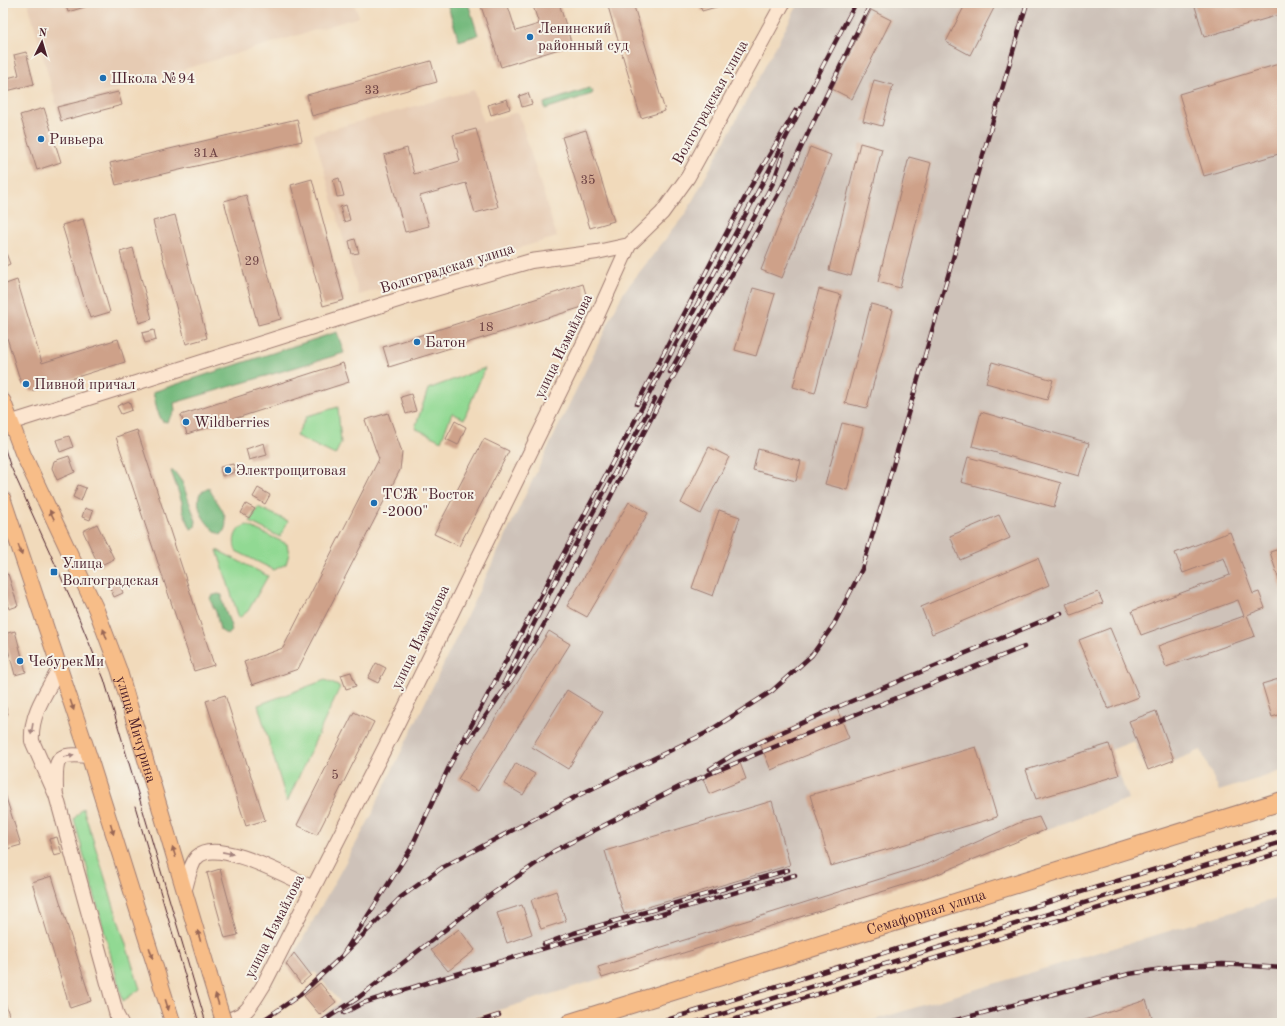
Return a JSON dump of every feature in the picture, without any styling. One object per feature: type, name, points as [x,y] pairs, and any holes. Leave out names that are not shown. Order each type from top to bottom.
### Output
[{"type":"highway","name":"Семафорная улица","points":[[570,1023],[1282,802]]},
{"type":"main road","name":"Волгоградская улица","points":[[6,424],[396,300],[531,261],[597,252],[629,245],[662,213],[688,177],[784,3]]},
{"type":"main road","name":"улица Измайлова","points":[[219,1023],[240,1017],[246,1012],[263,986],[408,701],[598,314],[629,245]]},
{"type":"main road","name":"улица Мичурина","points":[[3,401],[6,424],[96,609],[118,670],[224,1023]]},
{"type":"main road","points":[[3,500],[89,756],[173,1023]]},
{"type":"main road","points":[[59,669],[38,708],[31,731],[32,741],[56,795],[117,1016],[121,1023]]},
{"type":"main road","points":[[56,795],[56,764],[60,758],[73,755],[89,756]]},
{"type":"main road","points":[[185,889],[194,862],[198,856],[205,852],[214,851],[234,854],[313,888]]},
{"type":"shaded area","name":"Школа №94","points":[[28,3],[354,3],[359,17],[57,107]]},
{"type":"shaded area","points":[[799,3],[1282,3],[1282,771],[1219,791],[1201,750],[1147,772],[1134,741],[1111,750],[1128,799],[1045,830],[933,876],[457,1023],[323,1023],[321,1017],[340,1002],[315,972],[311,974],[295,953],[373,813],[375,806],[623,293],[686,213]]},
{"type":"shaded area","points":[[474,90],[483,122],[518,112],[557,237],[359,295],[314,134]]},
{"type":"shaded area","points":[[1282,897],[1282,1023],[864,1023]]},
{"type":"green space","points":[[447,3],[468,3],[478,35],[459,41]]},
{"type":"green space","points":[[589,88],[593,92],[592,94],[545,109],[544,103]]},
{"type":"green space","points":[[337,332],[344,353],[174,403],[175,411],[167,422],[162,421],[157,410],[153,392]]},
{"type":"green space","points":[[485,368],[464,419],[452,413],[441,441],[415,428],[428,389]]},
{"type":"green space","points":[[338,407],[341,443],[335,455],[296,436],[307,416]]},
{"type":"green space","points":[[171,471],[174,471],[182,482],[196,521],[195,527],[191,529],[183,511],[182,502]]},
{"type":"green space","points":[[209,488],[225,517],[225,529],[221,535],[211,527],[200,511],[200,493]]},
{"type":"green space","points":[[258,507],[288,521],[280,537],[250,522]]},
{"type":"green space","points":[[247,525],[287,544],[289,554],[286,564],[274,570],[236,551],[234,543],[237,532]]},
{"type":"green space","points":[[217,550],[268,576],[248,611],[239,618]]},
{"type":"green space","points":[[218,594],[222,595],[223,603],[231,626],[232,631],[228,635],[220,630],[216,612],[210,600],[211,596]]},
{"type":"green space","points":[[325,680],[340,687],[287,802],[258,705]]},
{"type":"green space","points":[[83,808],[140,989],[123,1001],[74,819]]},
{"type":"building","points":[[65,3],[98,3],[68,12]]},
{"type":"building","name":"Ленинский районный суд","points":[[480,3],[507,3],[516,31],[539,24],[532,3],[559,3],[572,45],[501,67]]},
{"type":"building","points":[[607,3],[633,3],[665,111],[641,118]]},
{"type":"building","points":[[699,3],[722,3],[723,5],[702,11]]},
{"type":"building","points":[[966,3],[985,3],[994,8],[970,55],[946,42]]},
{"type":"building","points":[[1194,3],[1282,3],[1282,14],[1204,37]]},
{"type":"building","points":[[871,10],[891,20],[852,99],[832,89]]},
{"type":"building","points":[[26,52],[34,84],[3,92],[3,79],[19,75],[14,55]]},
{"type":"building","points":[[431,61],[437,82],[312,116],[307,95]]},
{"type":"building","points":[[1282,63],[1282,153],[1204,176],[1179,94]]},
{"type":"building","points":[[874,80],[893,85],[882,126],[863,121]]},
{"type":"building","points":[[118,92],[122,105],[61,121],[57,107]]},
{"type":"building","points":[[528,93],[532,104],[522,107],[519,96]]},
{"type":"building","points":[[507,99],[510,109],[491,115],[488,105]]},
{"type":"building","name":"Ривьера","points":[[44,108],[61,162],[37,170],[20,115]]},
{"type":"building","points":[[297,119],[302,141],[116,185],[110,163]]},
{"type":"building","points":[[476,129],[498,207],[475,213],[466,183],[420,196],[429,226],[405,232],[384,155],[407,148],[414,174],[460,161],[453,135]]},
{"type":"building","points":[[586,130],[614,221],[590,228],[562,137]]},
{"type":"building","points":[[860,143],[882,149],[851,276],[829,270]]},
{"type":"building","points":[[810,147],[831,155],[782,278],[761,270]]},
{"type":"building","points":[[909,157],[931,163],[900,288],[878,282]]},
{"type":"building","points":[[339,178],[344,196],[337,197],[333,180]]},
{"type":"building","points":[[312,179],[344,300],[323,306],[291,185]]},
{"type":"building","points":[[246,195],[281,319],[258,325],[224,201]]},
{"type":"building","points":[[346,205],[350,220],[344,222],[340,207]]},
{"type":"building","points":[[175,215],[207,338],[186,344],[153,221]]},
{"type":"building","points":[[83,219],[110,312],[90,318],[62,225]]},
{"type":"building","points":[[355,239],[359,253],[352,254],[349,241]]},
{"type":"building","points":[[3,245],[10,264],[3,267]]},
{"type":"building","points":[[133,248],[152,319],[139,323],[120,252]]},
{"type":"building","points":[[17,280],[42,363],[118,339],[125,362],[32,391],[21,383],[3,325],[3,285]]},
{"type":"building","points":[[583,284],[589,305],[389,367],[383,347]]},
{"type":"building","points":[[753,288],[775,294],[756,356],[735,350]]},
{"type":"building","points":[[819,289],[841,295],[815,393],[793,387]]},
{"type":"building","points":[[871,304],[893,310],[867,408],[845,403]]},
{"type":"building","points":[[154,330],[156,340],[145,343],[142,333]]},
{"type":"building","points":[[992,362],[1053,380],[1047,400],[986,383]]},
{"type":"building","points":[[343,363],[349,382],[187,434],[181,415]]},
{"type":"building","points":[[411,394],[416,411],[406,414],[401,397]]},
{"type":"building","points":[[129,401],[132,410],[121,414],[117,406]]},
{"type":"building","points":[[981,412],[1089,443],[1079,476],[972,446]]},
{"type":"building","points":[[388,413],[402,452],[400,470],[298,669],[252,685],[244,662],[283,648],[379,459],[365,420]]},
{"type":"building","points":[[455,421],[466,427],[458,445],[446,439]]},
{"type":"building","points":[[842,423],[863,428],[847,490],[825,484]]},
{"type":"building","points":[[137,430],[214,665],[194,671],[116,437]]},
{"type":"building","points":[[69,436],[73,447],[60,452],[56,440]]},
{"type":"building","points":[[484,439],[509,451],[459,546],[434,534]]},
{"type":"building","points":[[264,443],[267,455],[249,460],[246,449]]},
{"type":"building","points":[[709,447],[729,457],[701,514],[681,503]]},
{"type":"building","points":[[758,449],[801,461],[796,481],[753,470]]},
{"type":"building","points":[[69,456],[75,472],[57,480],[52,468],[54,461]]},
{"type":"building","points":[[968,457],[1061,483],[1054,507],[961,482]]},
{"type":"building","name":"Электрощитовая","points":[[233,464],[235,472],[222,476],[220,467]]},
{"type":"building","points":[[78,485],[86,488],[81,501],[73,497]]},
{"type":"building","points":[[258,488],[270,495],[265,504],[253,497]]},
{"type":"building","points":[[629,502],[648,513],[587,617],[567,606]]},
{"type":"building","points":[[246,504],[255,509],[249,518],[241,513]]},
{"type":"building","points":[[85,508],[93,511],[90,520],[82,517]]},
{"type":"building","points":[[719,510],[740,517],[713,596],[692,588]]},
{"type":"building","points":[[999,515],[1010,538],[960,560],[950,536]]},
{"type":"building","points":[[97,524],[114,559],[99,566],[83,531]]},
{"type":"building","points":[[1230,532],[1253,594],[1259,592],[1265,608],[1247,615],[1255,636],[1166,667],[1158,646],[1244,616],[1238,600],[1141,635],[1132,611],[1230,575],[1224,558],[1183,573],[1175,553]]},
{"type":"building","points":[[1282,548],[1282,590],[1270,552]]},
{"type":"building","points":[[1038,558],[1049,585],[932,634],[921,607]]},
{"type":"building","points":[[8,574],[18,606],[9,609],[3,591],[3,576]]},
{"type":"building","points":[[119,582],[123,593],[114,597],[109,586]]},
{"type":"building","points":[[1098,592],[1103,603],[1071,615],[1066,604]]},
{"type":"building","points":[[1110,628],[1139,697],[1108,709],[1079,640]]},
{"type":"building","points":[[15,631],[26,672],[15,675],[4,634]]},
{"type":"building","points":[[549,631],[570,644],[478,791],[458,779]]},
{"type":"building","points":[[376,663],[386,668],[378,683],[368,678]]},
{"type":"building","points":[[351,672],[356,686],[346,689],[341,675]]},
{"type":"building","points":[[1282,678],[1282,714],[1272,717],[1262,684]]},
{"type":"building","points":[[567,690],[603,712],[568,769],[532,747]]},
{"type":"building","points":[[225,695],[265,820],[246,826],[206,701]]},
{"type":"building","points":[[3,699],[8,714],[3,716]]},
{"type":"building","points":[[837,709],[849,738],[771,770],[759,741]]},
{"type":"building","points":[[1156,711],[1174,760],[1148,770],[1129,721]]},
{"type":"building","points":[[354,712],[374,722],[317,835],[297,825]]},
{"type":"building","points":[[1109,744],[1119,775],[1036,799],[1026,770]]},
{"type":"building","points":[[976,747],[997,817],[831,866],[810,795]]},
{"type":"building","points":[[516,763],[535,774],[523,795],[504,784]]},
{"type":"building","points":[[740,763],[746,779],[709,794],[703,778]]},
{"type":"building","points":[[3,788],[21,845],[3,850]]},
{"type":"building","points":[[772,801],[790,865],[624,914],[605,851]]},
{"type":"building","points":[[1039,817],[1045,830],[933,876],[602,978],[598,967],[928,864],[1021,822]]},
{"type":"building","points":[[57,837],[62,854],[54,856],[49,839]]},
{"type":"building","points":[[220,869],[238,935],[225,938],[207,873]]},
{"type":"building","points":[[52,876],[91,1001],[70,1008],[32,882]]},
{"type":"building","points":[[556,891],[566,921],[541,929],[531,900]]},
{"type":"building","points":[[522,905],[532,934],[507,943],[497,913]]},
{"type":"building","points":[[459,929],[475,950],[448,971],[431,950]]},
{"type":"building","points":[[294,953],[311,975],[301,984],[286,964]]},
{"type":"building","points":[[320,983],[336,1002],[320,1015],[304,996]]},
{"type":"building","points":[[3,997],[10,1018],[3,1020]]},
{"type":"building","points":[[1146,1000],[1154,1023],[1076,1023]]},
{"type":"tram line","points":[[3,443],[10,465],[71,599],[104,679],[206,1023]]},
{"type":"tram line","points":[[135,806],[199,1023]]},
{"type":"railway","points":[[259,1023],[300,995],[342,956],[410,850],[449,767],[764,180],[856,3]]},
{"type":"railway","points":[[468,741],[518,670],[547,619],[668,386],[780,191],[871,3]]},
{"type":"railway","points":[[342,956],[401,897],[443,867],[577,796],[706,733],[772,691],[812,655],[834,624],[862,569],[1027,3]]},
{"type":"railway","points":[[637,404],[751,186],[796,110]]},
{"type":"railway","points":[[670,372],[773,183],[783,154]]},
{"type":"railway","points":[[504,683],[554,584],[655,399]]},
{"type":"railway","points":[[710,769],[736,753],[835,708],[1061,613]]},
{"type":"railway","points":[[320,1023],[358,998],[482,901],[554,851],[681,786],[759,753],[1024,647]]},
{"type":"railway","points":[[657,1023],[1282,830]]},
{"type":"railway","points":[[693,1023],[1282,842]]},
{"type":"railway","points":[[723,1023],[1282,852]]},
{"type":"railway","points":[[544,944],[574,933],[788,870]]},
{"type":"railway","points":[[344,1013],[363,1003],[433,981],[795,875]]},
{"type":"railway","points":[[945,1023],[1129,974],[1182,966],[1223,964],[1282,968]]},
{"type":"railway","points":[[474,1023],[499,1015]]},
{"type":"place","name":"Ленинский районный суд","points":[[530,37]]},
{"type":"place","name":"Школа №94","points":[[103,78]]},
{"type":"place","name":"Ривьера","points":[[41,139]]},
{"type":"place","name":"Батон","points":[[417,342]]},
{"type":"place","name":"Пивной причал","points":[[26,384]]},
{"type":"place","name":"Wildberries","points":[[186,422]]},
{"type":"place","name":"Электрощитовая","points":[[228,470]]},
{"type":"place","name":"ТСЖ \"Восток -2000\"","points":[[374,503]]},
{"type":"place","name":"Улица Волгоградская","points":[[54,572]]},
{"type":"place","name":"ЧебурекМи","points":[[20,661]]}]
